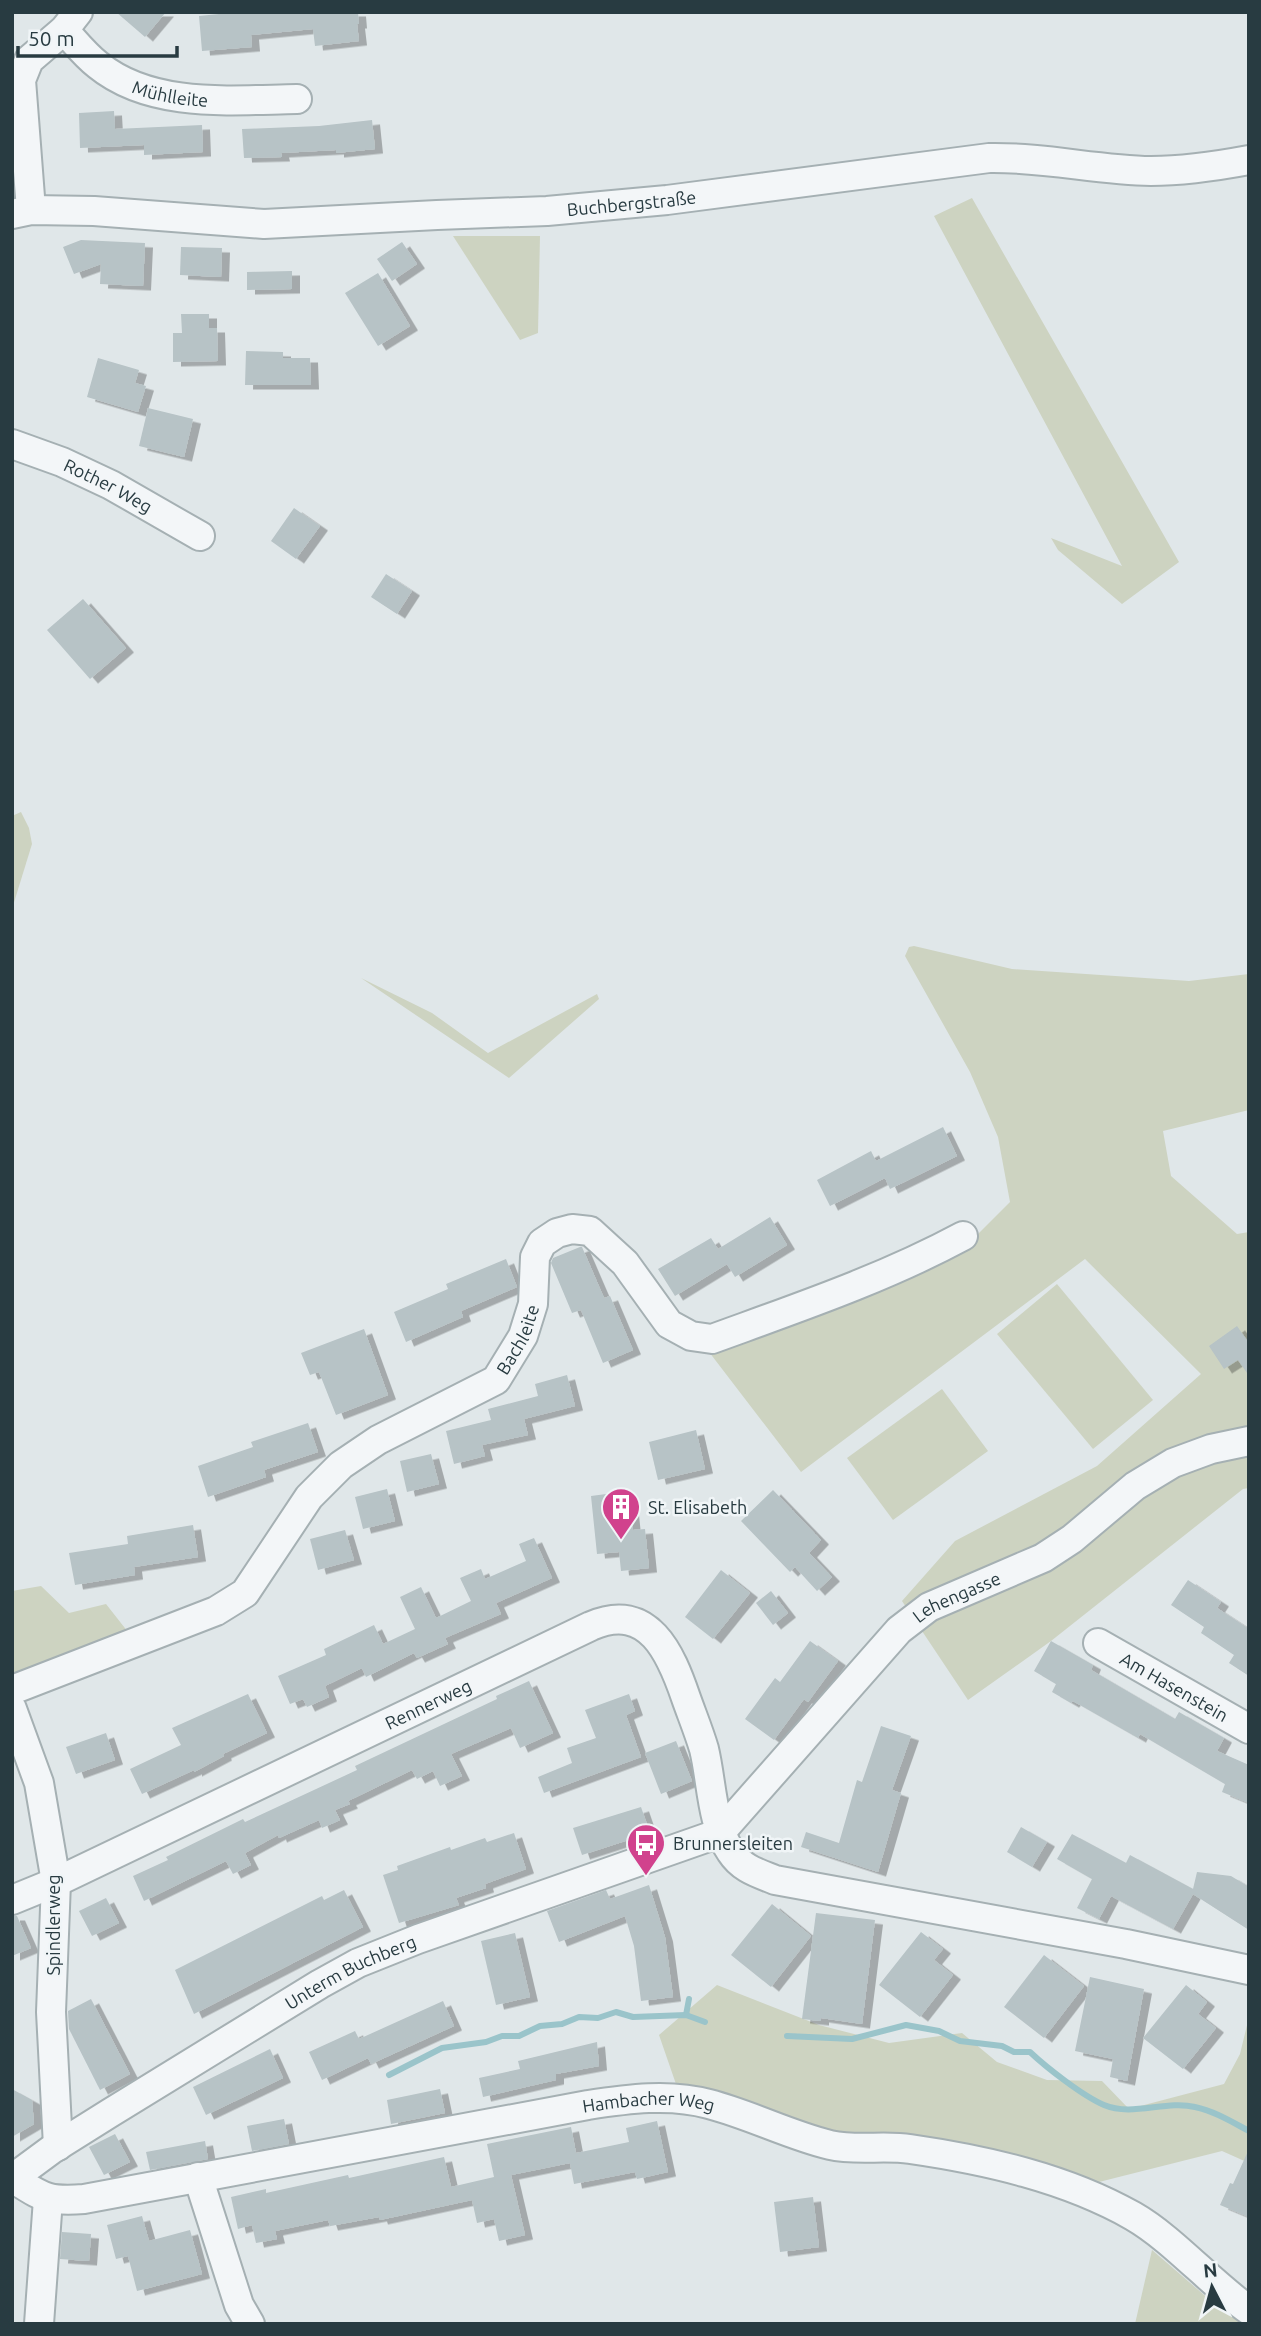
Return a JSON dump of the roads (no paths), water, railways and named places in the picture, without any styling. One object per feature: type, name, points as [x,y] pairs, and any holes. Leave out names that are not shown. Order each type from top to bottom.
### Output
[{"type":"street","name":"Mühlleite","points":[[22,212],[21,80],[29,60],[71,21],[98,66],[130,83],[170,96],[203,100],[297,99]]},
{"type":"street","name":"Buchbergstraße","points":[[22,212],[94,211],[264,224],[548,211],[667,200],[989,158],[1025,157],[1151,171],[1249,160]]},
{"type":"street","name":"Rother Weg","points":[[12,444],[62,461],[111,485],[200,536]]},
{"type":"street","name":"Bachleite","points":[[12,1690],[216,1611],[246,1593],[309,1497],[341,1465],[378,1440],[496,1380],[523,1336],[533,1304],[535,1257],[542,1243],[557,1233],[572,1229],[590,1231],[625,1263],[669,1324],[691,1336],[712,1339],[844,1292],[963,1236]]},
{"type":"street","name":"Lehengasse","points":[[720,1833],[899,1630],[929,1607],[1043,1558],[1072,1539],[1135,1486],[1173,1463],[1211,1449],[1249,1441]]},
{"type":"street","name":"Rennerweg","points":[[12,1900],[56,1882],[591,1626],[616,1619],[639,1625],[652,1634],[663,1644],[673,1661],[704,1749],[720,1833]]},
{"type":"street","name":"Am Hasenstein","points":[[1098,1643],[1249,1729]]},
{"type":"street","name":"Spindlerweg","points":[[12,1709],[39,1783],[56,1882],[51,2012],[58,2146]]},
{"type":"street","points":[[720,1833],[739,1862],[749,1870],[775,1880],[1126,1944],[1249,1970]]},
{"type":"street","name":"Unterm Buchberg","points":[[13,2178],[58,2146],[358,1963],[418,1939],[720,1833]]},
{"type":"street","name":"Hambacher Weg","points":[[13,2178],[30,2191],[48,2199],[84,2199],[588,2105],[675,2098],[708,2103],[841,2148],[906,2148],[981,2161],[1098,2198],[1136,2217],[1249,2310]]},
{"type":"street","points":[[198,2177],[239,2305],[250,2324]]},
{"type":"street","points":[[39,2324],[48,2199]]},
{"type":"waterway","points":[[686,2015],[689,1999]]},
{"type":"waterway","points":[[389,2075],[442,2048],[486,2042],[502,2036],[519,2036],[540,2026],[562,2024],[579,2017],[598,2018],[616,2012],[633,2017],[686,2015],[705,2022]]},
{"type":"waterway","points":[[787,2036],[852,2039],[906,2025],[939,2031],[960,2041],[1002,2046],[1014,2052],[1030,2052],[1066,2081],[1104,2105],[1126,2109],[1184,2105],[1216,2114],[1249,2131]]},
{"type":"place","name":"St. Elisabeth","points":[[621,1541]]},
{"type":"place","name":"Brunnersleiten","points":[[646,1877]]}]
